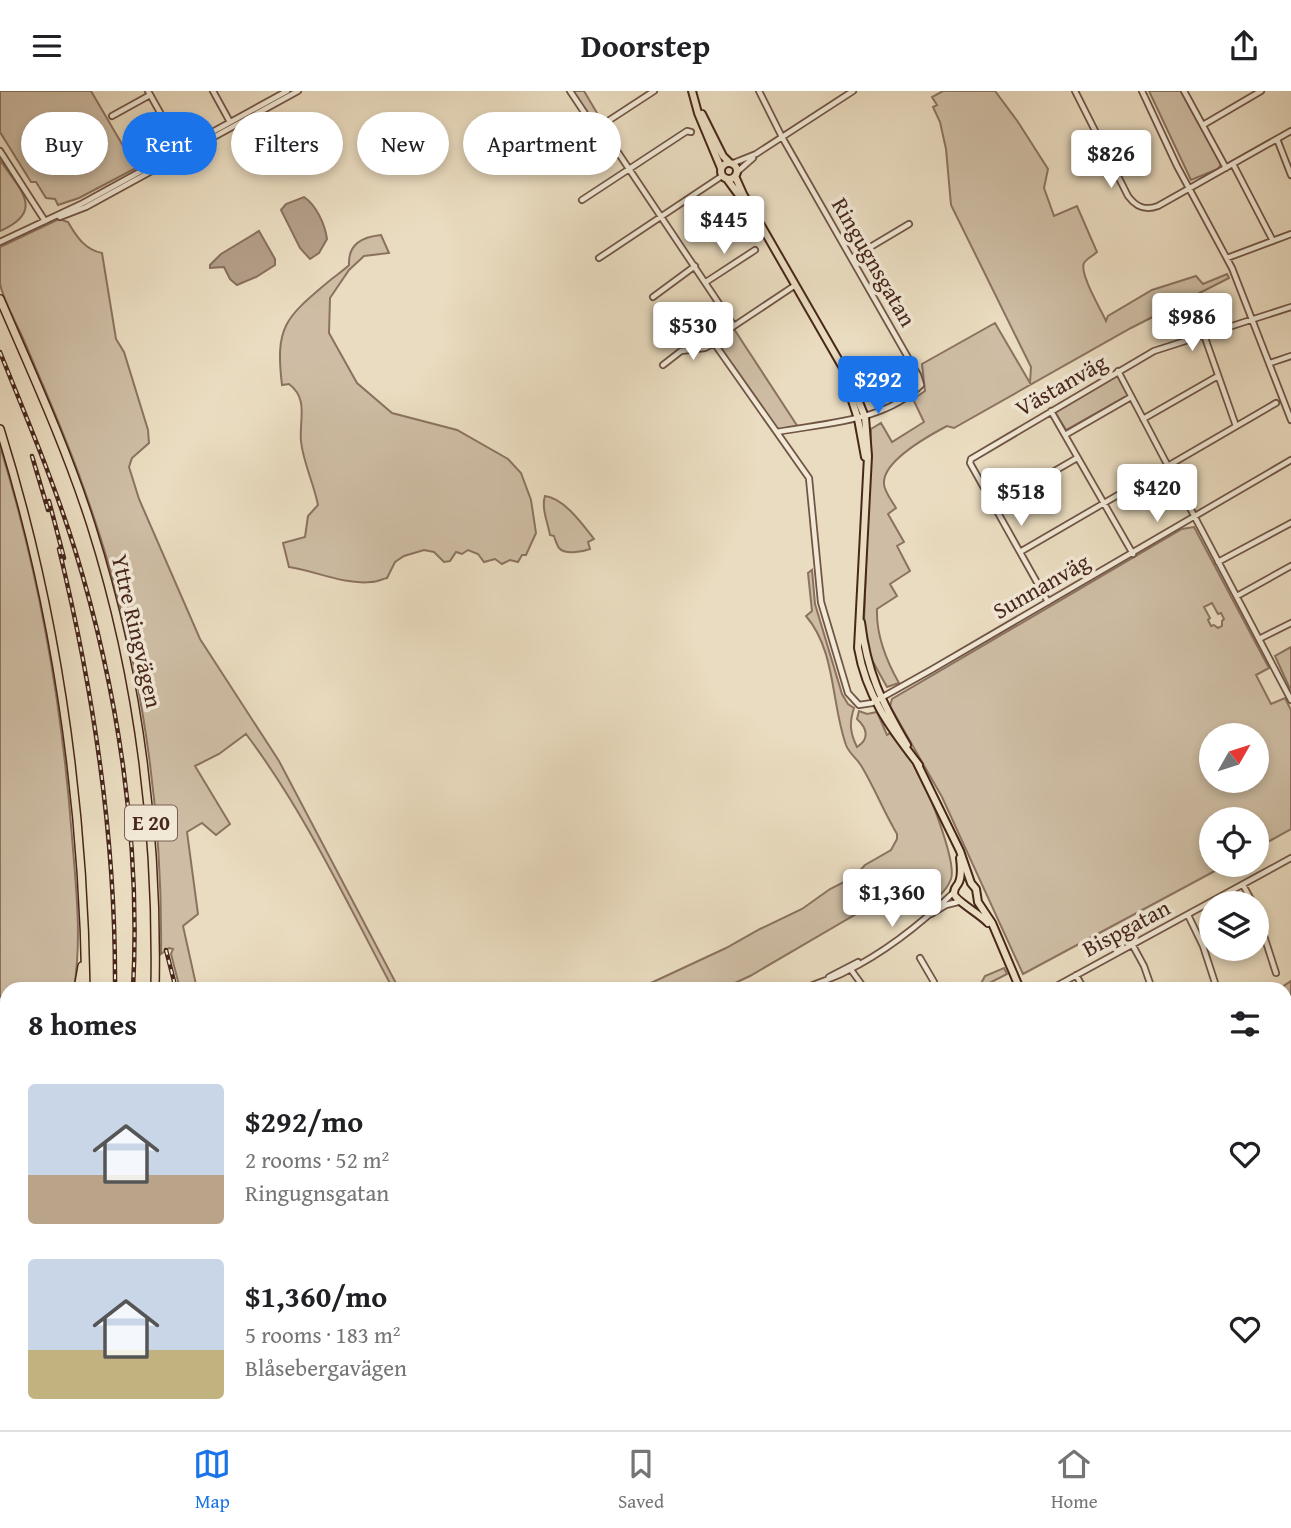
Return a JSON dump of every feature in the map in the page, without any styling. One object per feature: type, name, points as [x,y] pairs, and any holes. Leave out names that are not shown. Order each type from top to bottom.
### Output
[{"type":"highway","name":"Yttre Ringvägen","points":[[0,299],[71,468],[101,557],[127,659],[144,755],[152,832],[155,982]]},
{"type":"highway","points":[[0,429],[35,557],[60,680],[80,835],[86,982]]},
{"type":"highway","points":[[79,982],[85,944]]},
{"type":"main road","points":[[693,91],[723,156],[735,167],[743,194],[839,365],[861,418],[866,479],[859,607],[858,648],[861,667],[891,730],[919,765],[960,851],[971,883],[976,889],[976,897],[1001,941],[1017,982]]},
{"type":"main road","points":[[693,91],[698,113],[723,174],[736,190],[804,300]]},
{"type":"main road","points":[[723,174],[724,165],[731,164]]},
{"type":"main road","points":[[723,174],[736,174]]},
{"type":"main road","points":[[960,851],[961,876],[954,892],[958,902],[967,905],[985,919],[1001,941]]},
{"type":"main road","points":[[958,885],[971,883]]},
{"type":"main road","points":[[967,905],[976,897]]},
{"type":"street","points":[[213,91],[231,124],[217,132]]},
{"type":"street","points":[[271,91],[275,100]]},
{"type":"street","points":[[275,100],[287,91]]},
{"type":"street","points":[[253,112],[298,91]]},
{"type":"street","points":[[570,91],[586,112]]},
{"type":"street","points":[[621,113],[654,91]]},
{"type":"street","name":"Ringugnsgatan","points":[[759,91],[782,137],[918,375],[921,385],[878,412],[861,418]]},
{"type":"street","points":[[731,164],[756,154],[853,91]]},
{"type":"street","points":[[1075,91],[1138,207],[1150,209],[1291,131]]},
{"type":"street","points":[[1142,91],[1189,189],[1227,258],[1291,419]]},
{"type":"street","points":[[1184,91],[1226,168]]},
{"type":"street","points":[[1203,125],[1261,91]]},
{"type":"street","points":[[112,116],[149,93],[160,112]]},
{"type":"street","points":[[582,200],[687,131],[691,132]]},
{"type":"street","points":[[1276,139],[1291,175]]},
{"type":"street","points":[[0,151],[45,221]]},
{"type":"street","points":[[736,174],[756,154]]},
{"type":"street","points":[[621,158],[734,326]]},
{"type":"street","points":[[1233,164],[1273,241]]},
{"type":"street","points":[[599,258],[723,174]]},
{"type":"street","points":[[0,243],[136,175]]},
{"type":"street","points":[[852,258],[909,223]]},
{"type":"street","points":[[1227,258],[1291,234]]},
{"type":"street","points":[[706,282],[755,250]]},
{"type":"street","points":[[653,297],[695,266]]},
{"type":"street","points":[[663,365],[681,351],[714,344],[715,339],[794,286]]},
{"type":"street","name":"Västanväg","points":[[994,506],[970,463],[971,460],[1154,351],[1291,307]]},
{"type":"street","points":[[1204,335],[1236,426]]},
{"type":"street","points":[[714,344],[809,478],[821,602],[848,693],[859,705],[878,700]]},
{"type":"street","points":[[1270,363],[1291,356]]},
{"type":"street","points":[[1118,372],[1291,700]]},
{"type":"street","points":[[1143,419],[1218,376]]},
{"type":"street","points":[[1065,435],[1131,397]]},
{"type":"street","points":[[1020,552],[1276,403]]},
{"type":"street","points":[[1051,411],[1133,554]]},
{"type":"street","points":[[777,432],[861,418]]},
{"type":"street","points":[[1048,602],[994,506],[1077,458]]},
{"type":"street","name":"Sunnanväg","points":[[878,700],[1291,460]]},
{"type":"street","points":[[1219,562],[1291,523]]},
{"type":"street","points":[[1236,596],[1291,566]]},
{"type":"street","points":[[1259,639],[1291,623]]},
{"type":"street","name":"Bispgatan","points":[[1064,982],[1291,858]]},
{"type":"street","points":[[1243,885],[1246,891]]},
{"type":"street","points":[[819,982],[873,957],[908,933],[954,892]]},
{"type":"street","points":[[925,918],[946,905],[958,902]]},
{"type":"street","points":[[1188,915],[1203,946],[1215,982]]},
{"type":"street","points":[[1132,944],[1150,982]]},
{"type":"street","points":[[1269,951],[1276,973]]},
{"type":"street","points":[[920,958],[934,982]]},
{"type":"street","points":[[850,968],[860,982]]},
{"type":"street","points":[[1076,975],[1080,982]]},
{"type":"shaded area","points":[[0,91],[91,91],[103,112],[21,112],[21,166],[0,132]]},
{"type":"shaded area","points":[[572,91],[584,91],[596,112],[586,112]]},
{"type":"shaded area","points":[[943,91],[995,91],[1018,122],[1048,169],[1044,188],[1054,216],[1077,206],[1097,252],[1086,260],[1083,268],[1091,292],[1106,321],[1108,316],[1152,290],[1196,276],[1203,284],[1227,274],[1229,278],[1131,328],[954,428],[947,426],[939,430],[908,450],[891,467],[885,475],[884,487],[896,508],[888,514],[904,542],[897,546],[910,571],[890,584],[897,596],[877,609],[883,647],[899,683],[887,687],[868,653],[864,622],[871,429],[881,423],[892,442],[924,422],[913,399],[925,391],[922,364],[995,323],[1030,383],[1031,367],[951,205],[946,149],[940,122],[933,107],[937,105],[932,97]]},
{"type":"shaded area","points":[[1149,91],[1182,91],[1221,164],[1218,169],[1191,180]]},
{"type":"shaded area","points":[[108,120],[122,144],[123,175],[79,198],[58,205],[55,199],[46,198],[36,182],[31,182],[27,175],[108,175]]},
{"type":"shaded area","points":[[0,160],[21,190],[25,208],[22,216],[0,231]]},
{"type":"shaded area","points":[[304,197],[319,215],[327,239],[319,253],[310,259],[300,248],[281,210],[286,204]]},
{"type":"shaded area","points":[[59,219],[68,222],[86,246],[102,253],[116,339],[124,352],[148,430],[149,443],[132,458],[129,467],[139,499],[200,639],[279,761],[395,982],[389,982],[306,826],[246,734],[219,754],[195,766],[230,824],[216,835],[202,823],[187,832],[198,914],[183,926],[195,982],[178,982],[171,954],[173,949],[169,948],[161,954],[157,835],[143,716],[132,658],[102,542],[76,468],[0,284],[0,247]]},
{"type":"shaded area","points":[[259,231],[275,259],[275,265],[237,285],[230,279],[224,267],[210,268],[221,254]]},
{"type":"shaded area","points":[[381,235],[389,253],[364,256],[349,270],[330,298],[329,333],[357,383],[392,413],[457,430],[508,459],[521,473],[531,500],[536,533],[526,555],[522,555],[518,562],[510,560],[502,564],[495,559],[484,562],[478,554],[468,550],[462,554],[456,552],[450,561],[444,562],[434,552],[424,550],[404,556],[395,562],[387,578],[375,582],[340,580],[289,567],[283,543],[305,537],[308,516],[318,505],[302,449],[302,410],[299,396],[289,384],[282,385],[282,336],[286,325],[302,305],[349,265],[354,247],[362,240]]},
{"type":"shaded area","points":[[734,329],[798,427],[778,430],[717,344],[717,341]]},
{"type":"shaded area","points":[[1117,375],[1128,395],[1066,430],[1055,412]]},
{"type":"shaded area","points":[[0,446],[37,590],[55,688],[68,787],[78,932],[75,982],[0,982]]},
{"type":"shaded area","points":[[545,496],[559,502],[579,520],[594,539],[588,542],[590,549],[569,552],[559,548],[554,536],[550,535],[544,510]]},
{"type":"shaded area","points":[[1194,527],[1269,668],[1256,675],[1271,704],[1285,698],[1291,710],[1291,829],[1269,841],[1269,807],[1199,807],[1199,877],[1204,877],[1023,974],[942,797],[890,706],[892,699],[1182,529]],"holes":[[[1212,603],[1218,614],[1221,613],[1224,619],[1222,626],[1218,628],[1211,626],[1204,607]]]},
{"type":"shaded area","points":[[812,570],[815,604],[842,694],[854,708],[851,723],[857,747],[864,741],[866,733],[857,719],[859,711],[867,714],[877,712],[887,735],[890,733],[902,747],[923,781],[946,842],[952,870],[951,879],[937,898],[925,906],[903,878],[863,910],[737,982],[653,982],[802,909],[891,850],[897,839],[897,834],[867,775],[846,745],[828,661],[816,630],[806,616],[812,611],[808,573]]},
{"type":"shaded area","points":[[1291,647],[1291,691],[1275,656]]},
{"type":"shaded area","points":[[1004,968],[1007,974],[992,982],[982,982],[985,976]]},
{"type":"railway","points":[[0,352],[67,525],[103,657],[130,822],[135,934],[133,982]]},
{"type":"railway","points":[[32,456],[48,510]]},
{"type":"railway","points":[[49,501],[64,558]]},
{"type":"railway","points":[[59,549],[83,658],[101,767],[112,878],[115,982]]},
{"type":"railway","points":[[166,950],[174,982]]}]
